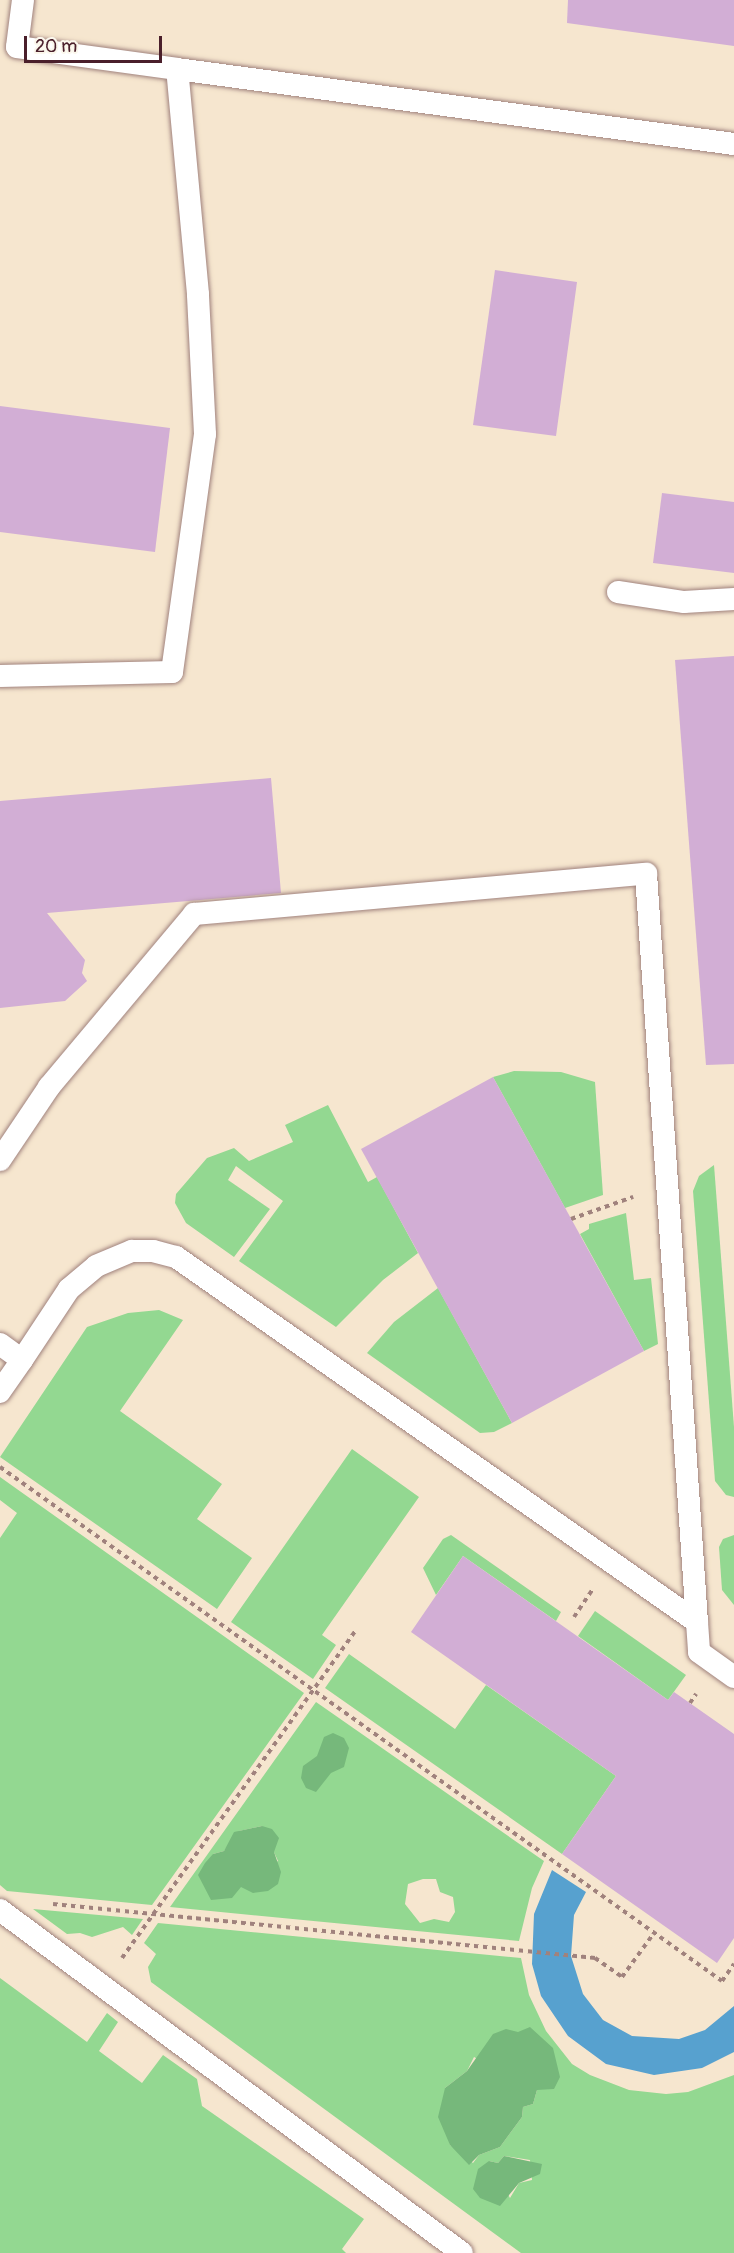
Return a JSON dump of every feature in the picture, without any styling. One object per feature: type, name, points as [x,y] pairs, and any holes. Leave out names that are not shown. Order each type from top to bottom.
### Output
[{"type":"lane","points":[[23,0],[17,47],[734,144]]},
{"type":"lane","points":[[0,676],[172,672],[205,434],[198,294],[177,69]]},
{"type":"lane","points":[[618,592],[684,602],[734,599]]},
{"type":"lane","points":[[0,1160],[49,1087],[194,914],[646,874],[699,1652],[734,1677]]},
{"type":"lane","points":[[0,1392],[69,1289],[96,1266],[132,1251],[153,1251],[176,1257],[696,1622]]},
{"type":"lane","points":[[0,1344],[22,1360]]},
{"type":"lane","points":[[0,1910],[103,1984],[462,2253]]},
{"type":"path","points":[[571,1219],[612,1203],[668,1192]]},
{"type":"path","points":[[0,1467],[722,1981],[734,1964]]},
{"type":"path","points":[[103,1984],[357,1629]]},
{"type":"path","points":[[690,1703],[698,1692]]},
{"type":"path","points":[[48,1903],[594,1958],[622,1977],[654,1933]]},
{"type":"green space","points":[[514,1071],[561,1072],[595,1082],[603,1195],[565,1208],[493,1077]]},
{"type":"green space","points":[[328,1105],[368,1182],[377,1177],[418,1253],[383,1280],[336,1327],[239,1261],[283,1201],[236,1166],[228,1180],[270,1209],[234,1257],[186,1223],[175,1203],[176,1194],[207,1158],[234,1148],[249,1161],[293,1142],[285,1125]]},
{"type":"green space","points":[[714,1165],[734,1427],[734,1497],[726,1495],[715,1481],[693,1191],[699,1176]]},
{"type":"green space","points":[[626,1213],[634,1280],[651,1278],[658,1344],[644,1351],[580,1234],[589,1229],[589,1224]]},
{"type":"green space","points":[[438,1288],[512,1423],[494,1432],[480,1433],[367,1353],[394,1322]]},
{"type":"green space","points":[[159,1310],[183,1320],[120,1411],[222,1484],[197,1519],[252,1558],[217,1609],[0,1457],[87,1327],[128,1313]]},
{"type":"green space","points":[[352,1449],[419,1497],[322,1635],[336,1645],[313,1679],[231,1622]]},
{"type":"green space","points":[[0,1477],[304,1693],[152,1905],[7,1891],[0,1885],[0,1538],[17,1513],[0,1500]]},
{"type":"green space","points":[[451,1535],[561,1612],[556,1621],[463,1556],[436,1595],[423,1568],[443,1539]]},
{"type":"green space","points":[[734,1535],[734,1605],[722,1590],[719,1547],[723,1539]]},
{"type":"green space","points":[[595,1611],[686,1675],[668,1700],[578,1636]]},
{"type":"green space","points":[[349,1654],[455,1729],[486,1685],[616,1776],[562,1854],[325,1688]]},
{"type":"green space","points":[[316,1702],[544,1861],[532,1888],[519,1941],[170,1907]],"holes":[[[262,1826],[278,1861],[241,1887],[213,1854],[224,1851],[239,1831]],[[423,1879],[436,1879],[440,1892],[453,1897],[455,1912],[449,1922],[434,1919],[420,1923],[405,1904],[408,1884]]]},
{"type":"green space","points":[[333,1733],[344,1738],[349,1748],[344,1767],[331,1773],[316,1792],[306,1788],[301,1778],[303,1766],[317,1756],[324,1737]]},
{"type":"green space","points":[[262,1826],[272,1829],[279,1838],[274,1852],[281,1872],[278,1884],[268,1891],[253,1893],[241,1887],[232,1898],[211,1900],[198,1875],[205,1863],[213,1854],[224,1851],[234,1832]]},
{"type":"green space","points":[[33,1909],[143,1919],[132,1935],[123,1927],[92,1937],[80,1933],[67,1934]]},
{"type":"green space","points":[[158,1923],[521,1958],[529,1995],[546,2031],[572,2064],[590,2075],[629,2090],[666,2094],[688,2092],[734,2075],[734,2253],[521,2253],[151,1982],[148,1967],[156,1954],[144,1943]],"holes":[[[474,2057],[537,2090],[533,2104],[523,2107],[522,2117],[500,2147],[479,2155],[473,2163],[450,2145],[445,2088],[467,2071]],[[504,2156],[530,2160],[532,2180],[519,2183],[510,2198],[489,2161],[498,2163]]]},
{"type":"green space","points":[[0,1978],[87,2042],[107,2013],[118,2022],[99,2051],[142,2083],[163,2055],[197,2079],[202,2106],[364,2219],[342,2249],[346,2253],[0,2253]]},
{"type":"green space","points":[[530,2027],[553,2048],[560,2077],[554,2089],[537,2090],[533,2104],[523,2107],[522,2117],[500,2147],[479,2155],[469,2165],[450,2145],[438,2117],[445,2088],[467,2071],[493,2034],[506,2029],[518,2032]]},
{"type":"green space","points":[[504,2156],[542,2164],[540,2174],[519,2183],[500,2206],[480,2198],[473,2189],[478,2169],[489,2161],[498,2163]]},
{"type":"water","points":[[552,1870],[586,1892],[574,1915],[571,1956],[583,1994],[603,2020],[632,2036],[679,2039],[705,2030],[734,2006],[734,2052],[702,2068],[654,2075],[606,2064],[568,2036],[541,1996],[532,1964],[534,1914]]},
{"type":"building","points":[[568,0],[734,0],[734,46],[567,23]]},
{"type":"building","points":[[495,270],[577,282],[556,436],[473,425]]},
{"type":"building","points":[[0,406],[170,428],[155,552],[0,532]]},
{"type":"building","points":[[662,493],[734,502],[734,573],[653,563]]},
{"type":"building","points":[[734,656],[734,1064],[706,1065],[675,660]]},
{"type":"building","points":[[271,778],[281,893],[47,913],[85,960],[82,973],[87,981],[65,1001],[0,1008],[0,801]]},
{"type":"building","points":[[493,1077],[644,1351],[512,1423],[361,1149]]},
{"type":"building","points":[[463,1556],[668,1700],[674,1692],[734,1734],[734,1938],[717,1963],[562,1854],[616,1776],[411,1632]]}]
